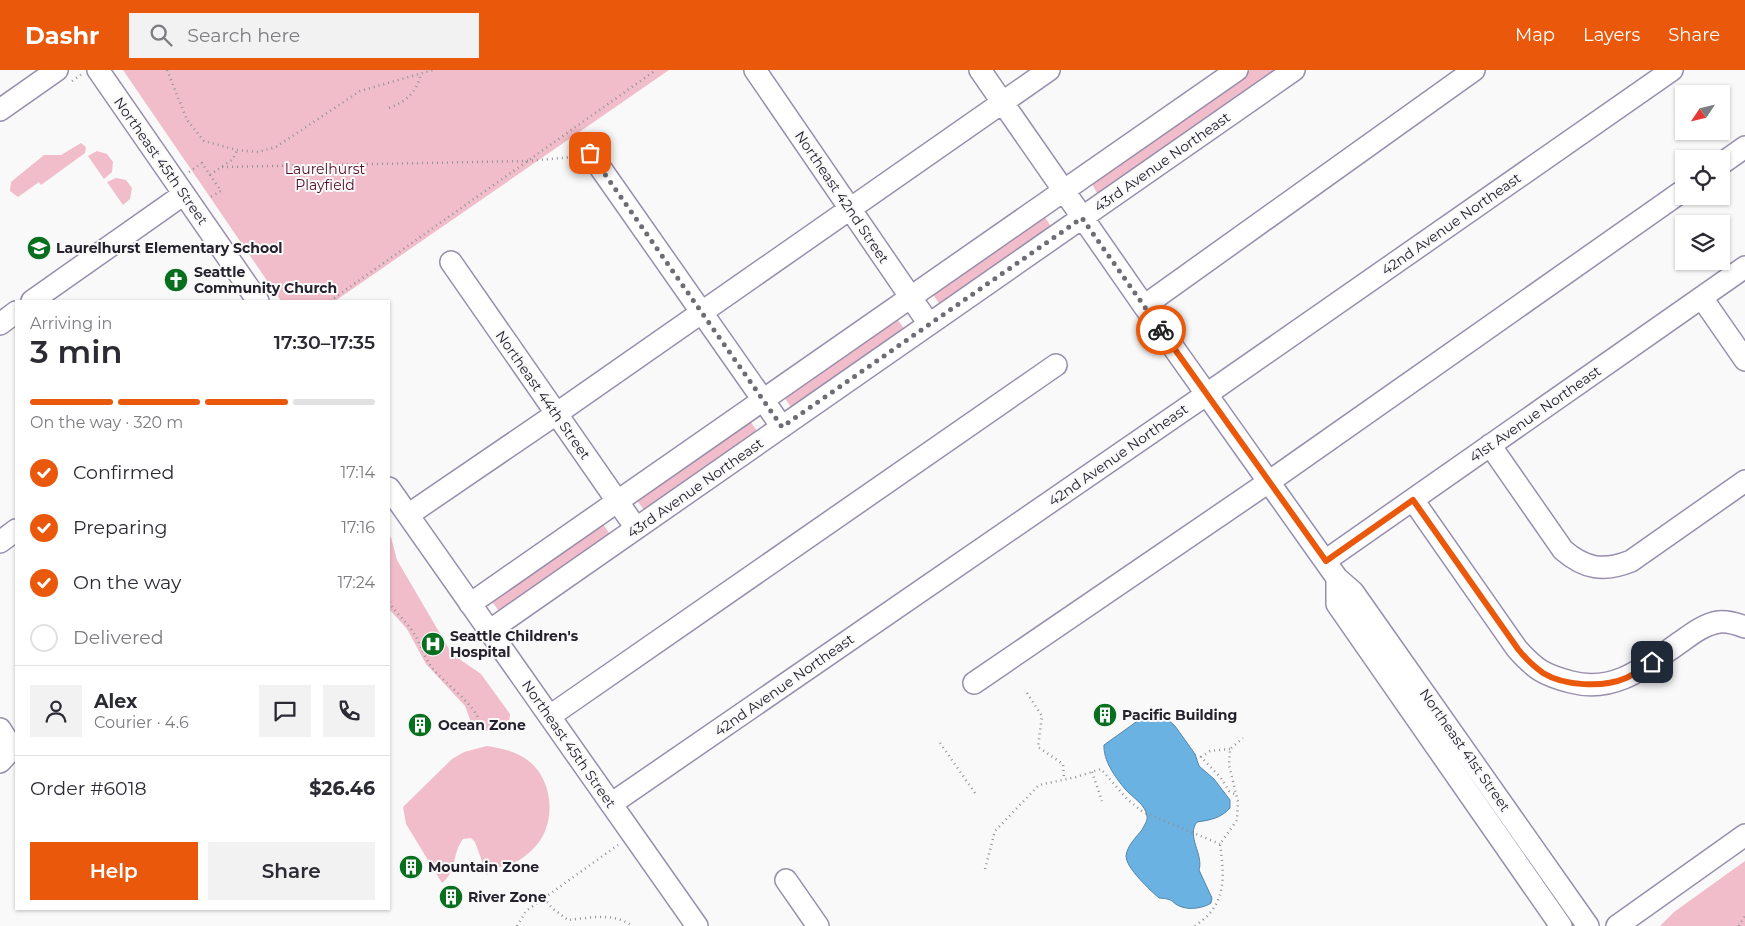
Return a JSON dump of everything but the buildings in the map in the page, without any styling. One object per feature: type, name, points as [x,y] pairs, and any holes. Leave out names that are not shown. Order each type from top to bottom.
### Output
[{"type":"street","points":[[0,110],[57,70]]},
{"type":"street","name":"Northeast 45th Street","points":[[98,70],[257,300]]},
{"type":"street","name":"Northeast 42nd Street","points":[[755,70],[930,324]]},
{"type":"street","name":"Northeast 41st Street","points":[[980,70],[1144,306],[1331,569],[1354,592],[1588,926]]},
{"type":"street","points":[[408,515],[1049,70]]},
{"type":"street","points":[[470,604],[1237,70]]},
{"type":"street","name":"43rd Avenue Northeast","points":[[489,631],[1294,70]]},
{"type":"street","points":[[1144,306],[1474,70]]},
{"type":"street","name":"42nd Avenue Northeast","points":[[611,804],[1208,394],[1672,70]]},
{"type":"street","points":[[1730,158],[1745,148]]},
{"type":"street","points":[[590,153],[782,427]]},
{"type":"street","points":[[33,300],[184,194]]},
{"type":"street","points":[[974,683],[1270,481],[1675,196]]},
{"type":"street","name":"Northeast 44th Street","points":[[451,262],[636,528]]},
{"type":"street","name":"41st Avenue Northeast","points":[[1331,569],[1413,500],[1745,268]]},
{"type":"street","points":[[1702,298],[1745,360]]},
{"type":"street","points":[[0,324],[15,313]]},
{"type":"street","points":[[550,716],[1056,365]]},
{"type":"street","points":[[1490,445],[1563,550],[1573,559],[1584,565],[1596,568],[1620,566],[1631,561],[1745,481]]},
{"type":"street","name":"Northeast 45th Street","points":[[390,489],[697,926]]},
{"type":"street","points":[[1413,500],[1518,649],[1530,663],[1545,674],[1578,684],[1591,685],[1617,681],[1638,672],[1708,625],[1720,622],[1734,623],[1745,627]]},
{"type":"street","points":[[0,542],[15,531]]},
{"type":"street","name":"Northeast 41st Street","points":[[1331,569],[1337,604],[1561,926]]},
{"type":"street","points":[[0,729],[9,743],[5,756]]},
{"type":"street","points":[[1617,926],[1745,835]]},
{"type":"street","points":[[786,880],[818,926]]},
{"type":"street","points":[[1642,926],[1646,916],[1660,896]]},
{"type":"path","points":[[167,70],[187,120],[204,141],[237,150],[258,152],[276,147],[360,91],[433,70]]},
{"type":"path","points":[[332,300],[377,270],[526,161],[656,70]]},
{"type":"path","points":[[390,108],[407,99],[419,82],[421,73]]},
{"type":"path","points":[[210,175],[233,159],[237,150]]},
{"type":"path","points":[[222,167],[526,161],[569,158],[590,153]]},
{"type":"path","points":[[202,164],[221,191]]},
{"type":"path","points":[[390,604],[394,612],[414,633],[434,670],[458,692],[479,719],[479,733]]},
{"type":"path","points":[[1027,694],[1042,716],[1038,747],[1062,764],[1064,779]]},
{"type":"path","points":[[1236,795],[1229,791],[1221,778],[1201,757],[1210,751],[1230,749],[1243,738]]},
{"type":"path","points":[[940,742],[975,793]]},
{"type":"path","points":[[1195,926],[1211,912],[1222,890],[1224,872],[1220,844],[1237,820],[1238,802],[1229,765],[1230,749]]},
{"type":"path","points":[[985,870],[995,831],[1039,785],[1101,769],[1127,799],[1143,812],[1220,844]]},
{"type":"path","points":[[1092,772],[1102,801]]},
{"type":"path","points":[[517,926],[526,912],[633,834]]},
{"type":"path","points":[[544,898],[552,908],[568,920],[609,917],[625,920],[632,926]]},
{"type":"path","points":[[1739,926],[1745,916]]},
{"type":"path","points":[[623,926],[625,920]]},
{"type":"green space","name":"Laurelhurst Playfield","points":[[123,70],[669,70],[336,300],[280,300]]},
{"type":"green space","points":[[1250,70],[1282,70],[1107,192],[1097,193],[1093,186],[1095,177]]},
{"type":"green space","points":[[81,143],[86,147],[85,153],[41,185],[39,182],[18,197],[10,191],[11,182],[44,155],[61,155]]},
{"type":"green space","points":[[97,151],[107,154],[113,162],[112,172],[104,179],[88,156]]},
{"type":"green space","points":[[116,178],[126,180],[132,188],[130,199],[123,205],[107,182]]},
{"type":"green space","points":[[1044,216],[1052,228],[941,306],[932,293]]},
{"type":"green space","points":[[897,319],[906,331],[793,410],[784,397]]},
{"type":"green space","points":[[750,421],[759,434],[646,513],[636,499]]},
{"type":"green space","points":[[602,523],[612,537],[501,614],[491,600]]},
{"type":"green space","points":[[390,538],[397,560],[452,654],[481,674],[510,714],[508,731],[474,730],[465,706],[426,664],[407,629],[390,610]]},
{"type":"green space","points":[[487,746],[520,755],[538,771],[548,792],[550,804],[546,829],[541,839],[525,856],[517,861],[496,868],[487,875],[475,842],[471,838],[463,839],[457,850],[450,873],[442,883],[406,824],[403,807],[452,759],[464,752]]},
{"type":"green space","points":[[1745,861],[1745,926],[1660,926],[1674,912]]},
{"type":"water","points":[[1150,712],[1165,717],[1175,726],[1195,754],[1199,766],[1214,779],[1230,800],[1230,808],[1223,814],[1197,822],[1194,827],[1193,833],[1200,864],[1199,870],[1212,898],[1211,903],[1201,907],[1185,908],[1178,906],[1171,900],[1159,898],[1139,879],[1127,861],[1128,849],[1142,830],[1147,816],[1141,805],[1125,789],[1114,774],[1105,757],[1104,745]]},
{"type":"way so far","points":[[590,153],[782,427],[1082,218],[1161,330]]},
{"type":"place","name":"Laurelhurst Elementary School","points":[[39,248]]},
{"type":"place","name":"Seattle Community Church","points":[[176,280]]},
{"type":"place","name":"Seattle Children's Hospital","points":[[433,644]]},
{"type":"place","name":"Pacific Building","points":[[1105,715]]},
{"type":"place","name":"Ocean Zone","points":[[420,725]]},
{"type":"place","name":"Mountain Zone","points":[[411,867]]},
{"type":"place","name":"River Zone","points":[[451,897]]},
{"type":"route","points":[[1161,330],[1326,561],[1413,500],[1518,649],[1530,663],[1545,674],[1578,684],[1604,684],[1628,677],[1652,662]]}]
